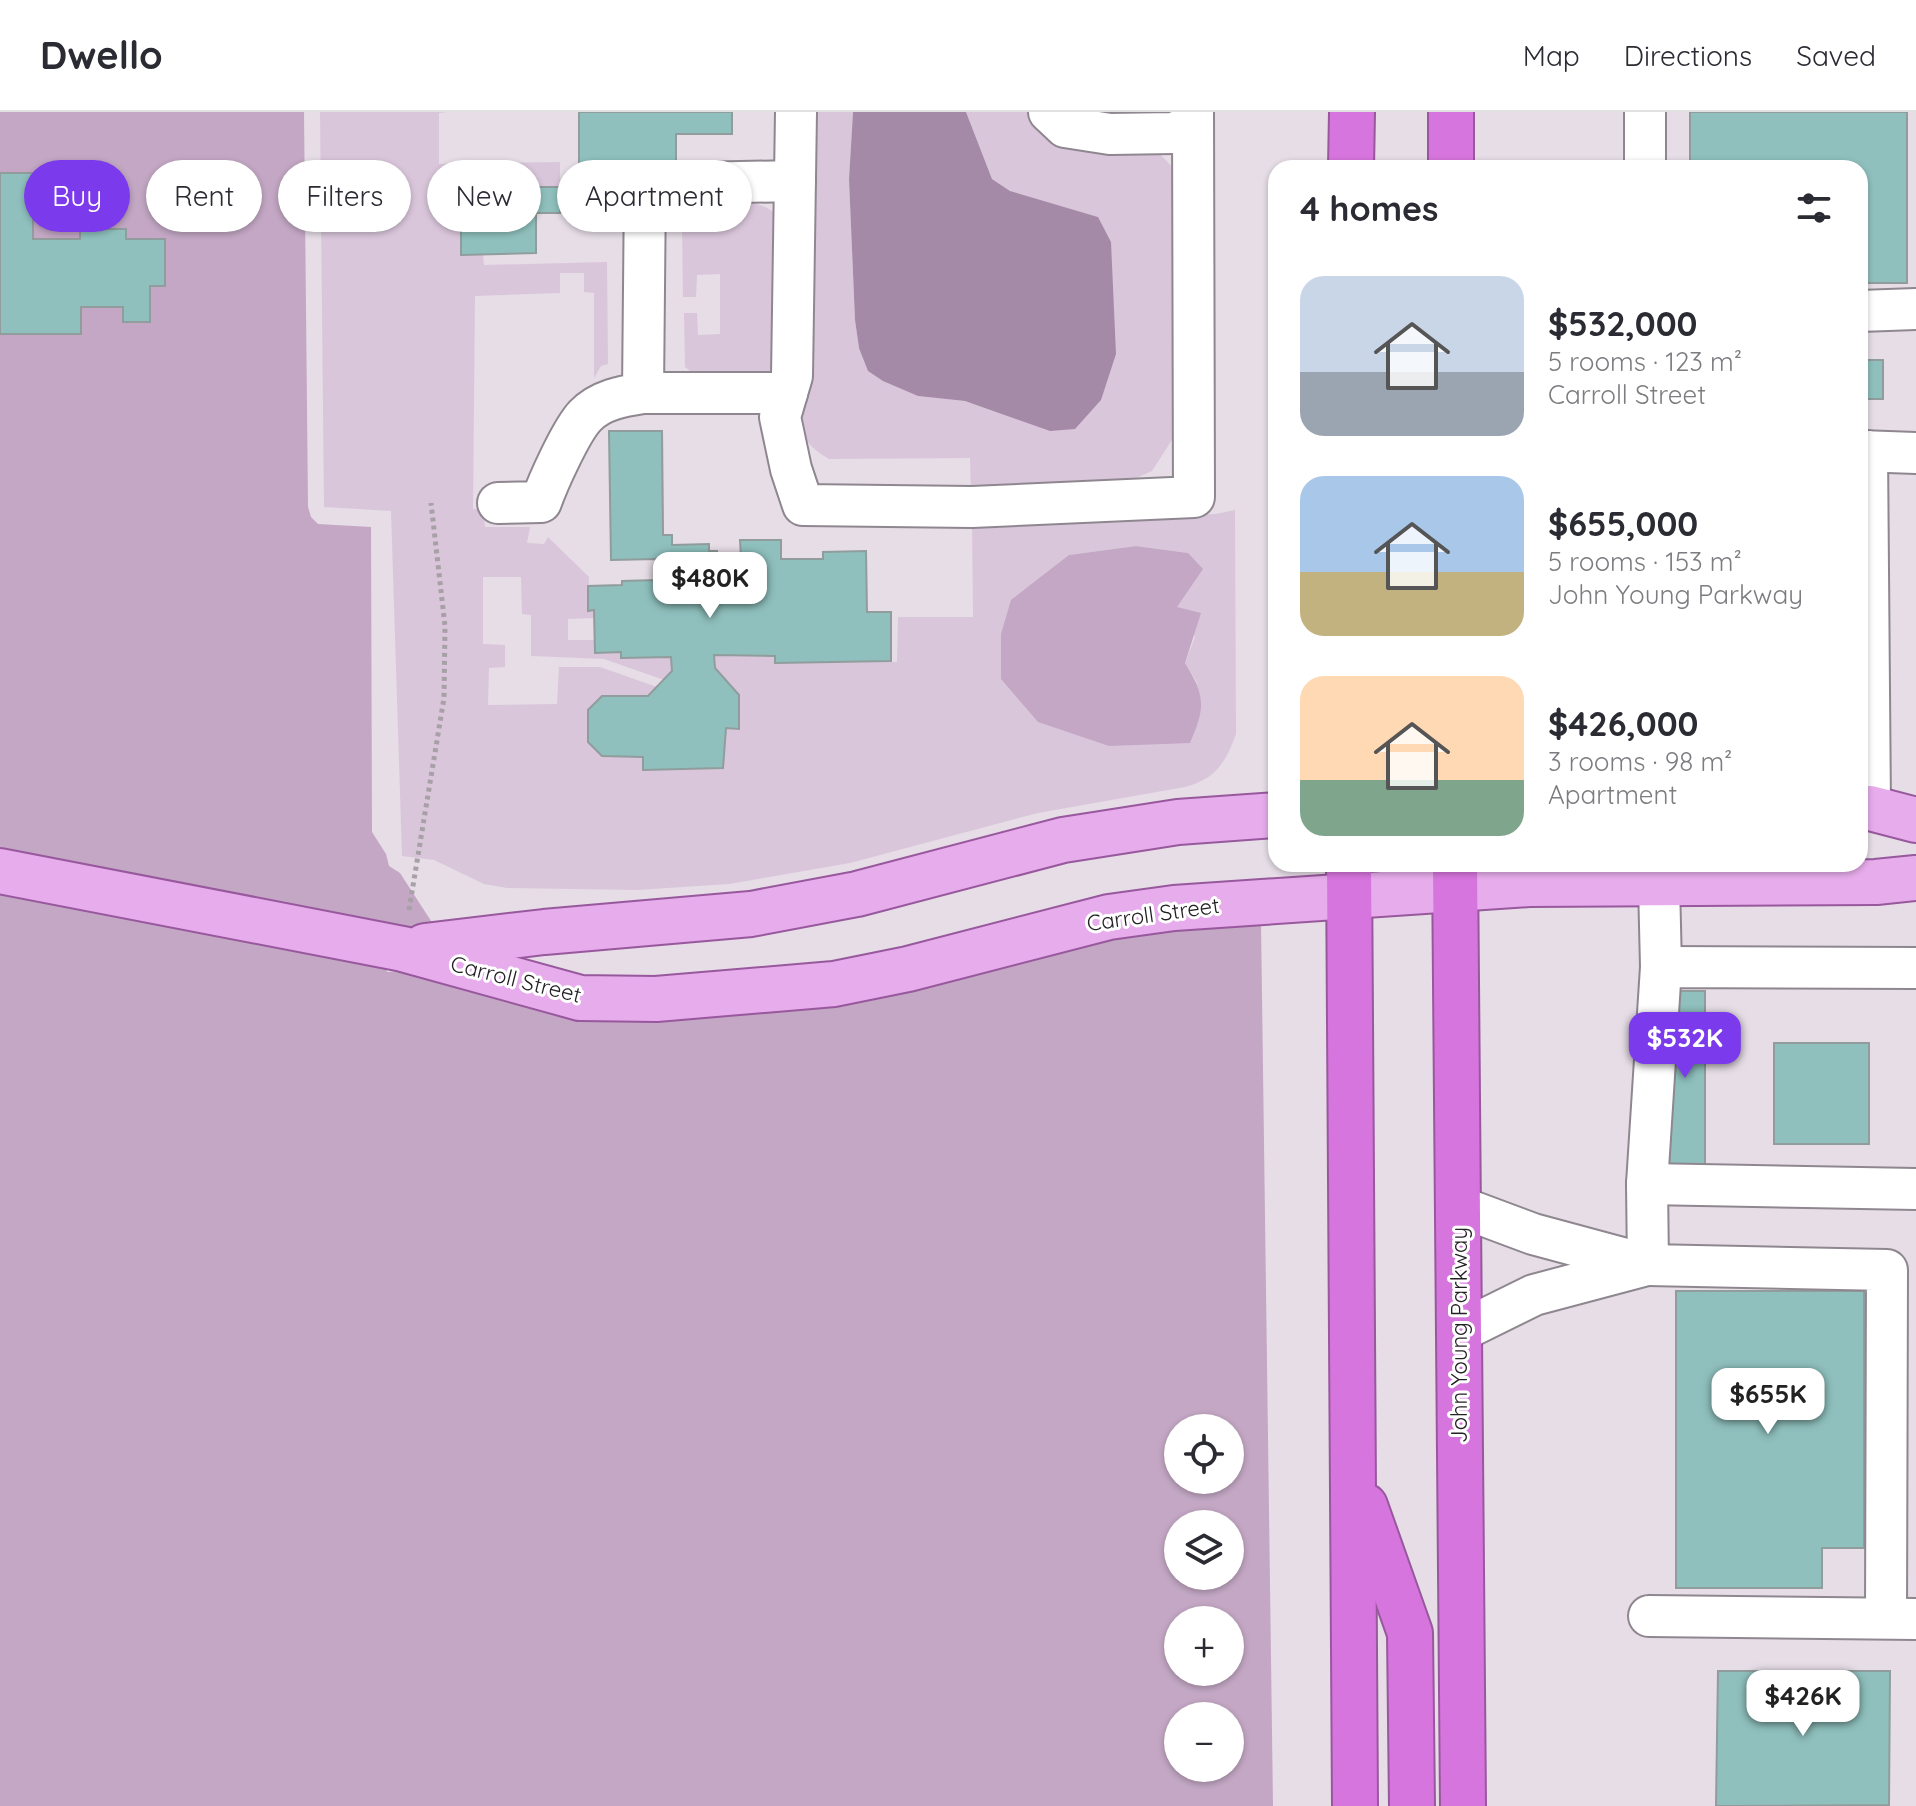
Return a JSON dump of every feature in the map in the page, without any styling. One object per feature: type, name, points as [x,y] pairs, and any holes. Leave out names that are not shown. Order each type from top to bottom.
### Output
[{"type":"highway","points":[[1351,160],[1352,112]]},
{"type":"highway","points":[[1451,112],[1451,160]]},
{"type":"highway","name":"John Young Parkway","points":[[1455,876],[1463,1806]]},
{"type":"highway","points":[[1349,880],[1355,1806]]},
{"type":"highway","points":[[1353,1473],[1410,1633],[1412,1806]]},
{"type":"main road","points":[[1868,809],[1916,820]]},
{"type":"main road","name":"Carroll Street","points":[[403,949],[544,932],[751,914],[857,894],[1063,840],[1164,824],[1268,816]]},
{"type":"main road","name":"Carroll Street","points":[[0,871],[403,949],[580,998],[656,999],[834,984],[908,969],[1109,917],[1349,880],[1455,876],[1529,884],[1659,884],[1876,882],[1916,878]]},
{"type":"lane","points":[[796,112],[792,376],[780,417],[791,469],[803,505],[972,507],[1194,497],[1193,118]]},
{"type":"lane","points":[[1049,112],[1065,127],[1110,134],[1174,133],[1193,118]]},
{"type":"lane","points":[[1645,112],[1645,160]]},
{"type":"lane","points":[[643,393],[645,184],[795,181]]},
{"type":"lane","points":[[1868,311],[1916,309]]},
{"type":"lane","points":[[498,503],[541,502],[548,479],[585,416],[615,397],[643,393],[787,393]]},
{"type":"lane","points":[[1868,451],[1916,453]]},
{"type":"lane","points":[[1648,1265],[1647,1184],[1661,967],[1659,884]]},
{"type":"lane","points":[[1661,967],[1916,968]]},
{"type":"lane","points":[[1647,1184],[1916,1189]]},
{"type":"lane","points":[[1458,1206],[1533,1234],[1648,1265],[1902,1271],[1901,1618],[1649,1616]]},
{"type":"lane","points":[[1459,1332],[1534,1295],[1648,1265]]},
{"type":"path","points":[[403,949],[444,698],[445,626],[431,503]]},
{"type":"shaded area","points":[[0,112],[304,112],[304,160],[278,160],[278,232],[305,232],[308,507],[311,517],[318,524],[371,527],[372,832],[386,854],[389,866],[400,873],[433,924],[404,928],[0,850]]},
{"type":"shaded area","points":[[320,112],[447,112],[439,113],[439,160],[427,160],[427,232],[461,232],[461,255],[483,254],[484,265],[607,262],[608,364],[601,366],[594,378],[594,293],[584,292],[584,273],[560,273],[560,293],[475,296],[473,509],[483,509],[485,527],[530,527],[527,543],[544,544],[548,537],[589,577],[588,610],[594,610],[594,618],[568,619],[568,640],[595,640],[595,653],[621,652],[622,658],[671,657],[672,671],[664,680],[604,659],[531,656],[531,615],[522,614],[521,577],[483,577],[483,644],[505,645],[505,667],[489,668],[488,705],[557,704],[559,667],[600,667],[657,687],[648,696],[602,696],[588,710],[588,742],[602,756],[643,757],[643,769],[723,760],[726,728],[739,728],[739,695],[715,668],[714,655],[775,656],[776,663],[897,662],[898,617],[973,617],[972,522],[1216,514],[1235,510],[1236,734],[1218,768],[1196,784],[1038,813],[850,863],[729,884],[637,890],[507,888],[484,884],[434,860],[402,856],[391,511],[324,507],[321,232],[411,232],[411,160],[320,160]],"holes":[[[1136,546],[1188,553],[1177,607],[1195,637],[1185,663],[1198,684],[1069,555]]]},
{"type":"shaded area","points":[[812,112],[853,112],[849,179],[859,348],[918,396],[965,401],[1005,413],[1098,217],[1010,191],[992,179],[966,112],[1027,112],[1050,133],[1076,147],[1115,153],[1158,152],[1176,171],[1177,432],[1152,471],[1132,480],[971,491],[970,458],[829,459],[815,450],[804,435],[799,413]]},
{"type":"shaded area","points":[[853,112],[966,112],[992,179],[1010,191],[1098,217],[1111,242],[1116,354],[1101,400],[1075,429],[1050,431],[965,401],[918,396],[868,371],[859,348],[855,320],[849,179]]},
{"type":"shaded area","points":[[541,162],[557,162],[557,187],[541,187]]},
{"type":"shaded area","points":[[752,203],[776,214],[777,371],[690,371],[685,367],[684,313],[697,313],[698,335],[720,334],[720,274],[697,275],[696,297],[683,297],[682,232],[752,232]]},
{"type":"shaded area","points":[[1136,546],[1188,553],[1203,569],[1177,607],[1201,613],[1185,663],[1197,685],[1201,703],[1190,743],[1109,746],[1038,722],[1001,679],[1001,634],[1011,600],[1069,555]]},
{"type":"shaded area","points":[[0,893],[386,967],[387,972],[402,971],[658,1020],[836,1004],[1113,938],[1261,922],[1273,1806],[0,1806]]},
{"type":"building","points":[[579,112],[732,112],[732,134],[676,134],[676,160],[579,160]]},
{"type":"building","points":[[1690,112],[1907,112],[1907,283],[1868,283],[1868,160],[1690,160]]},
{"type":"building","points":[[0,173],[24,173],[24,232],[33,232],[33,239],[80,239],[80,232],[126,232],[126,239],[165,239],[165,286],[150,286],[150,322],[123,322],[123,307],[81,307],[81,334],[0,334]]},
{"type":"building","points":[[541,187],[557,187],[557,213],[541,213]]},
{"type":"building","points":[[461,232],[536,232],[536,253],[461,255]]},
{"type":"building","points":[[1868,360],[1883,360],[1883,399],[1868,399]]},
{"type":"building","points":[[609,431],[662,431],[663,535],[672,535],[672,545],[709,544],[709,551],[717,551],[717,558],[741,558],[740,540],[781,540],[781,559],[823,559],[823,552],[866,551],[867,612],[891,612],[891,661],[775,663],[775,656],[714,655],[715,668],[739,695],[739,729],[726,728],[723,768],[643,770],[643,757],[602,756],[588,742],[588,710],[602,696],[648,696],[672,671],[671,657],[621,658],[621,652],[595,653],[594,610],[588,611],[588,586],[658,580],[657,559],[611,560]]},
{"type":"building","points":[[1665,991],[1705,991],[1705,1168],[1665,1168]]},
{"type":"building","points":[[1774,1043],[1869,1043],[1869,1144],[1774,1144]]},
{"type":"building","points":[[1676,1291],[1864,1291],[1864,1548],[1822,1548],[1822,1588],[1676,1588]]},
{"type":"building","points":[[1718,1671],[1890,1671],[1889,1805],[1716,1806]]}]
